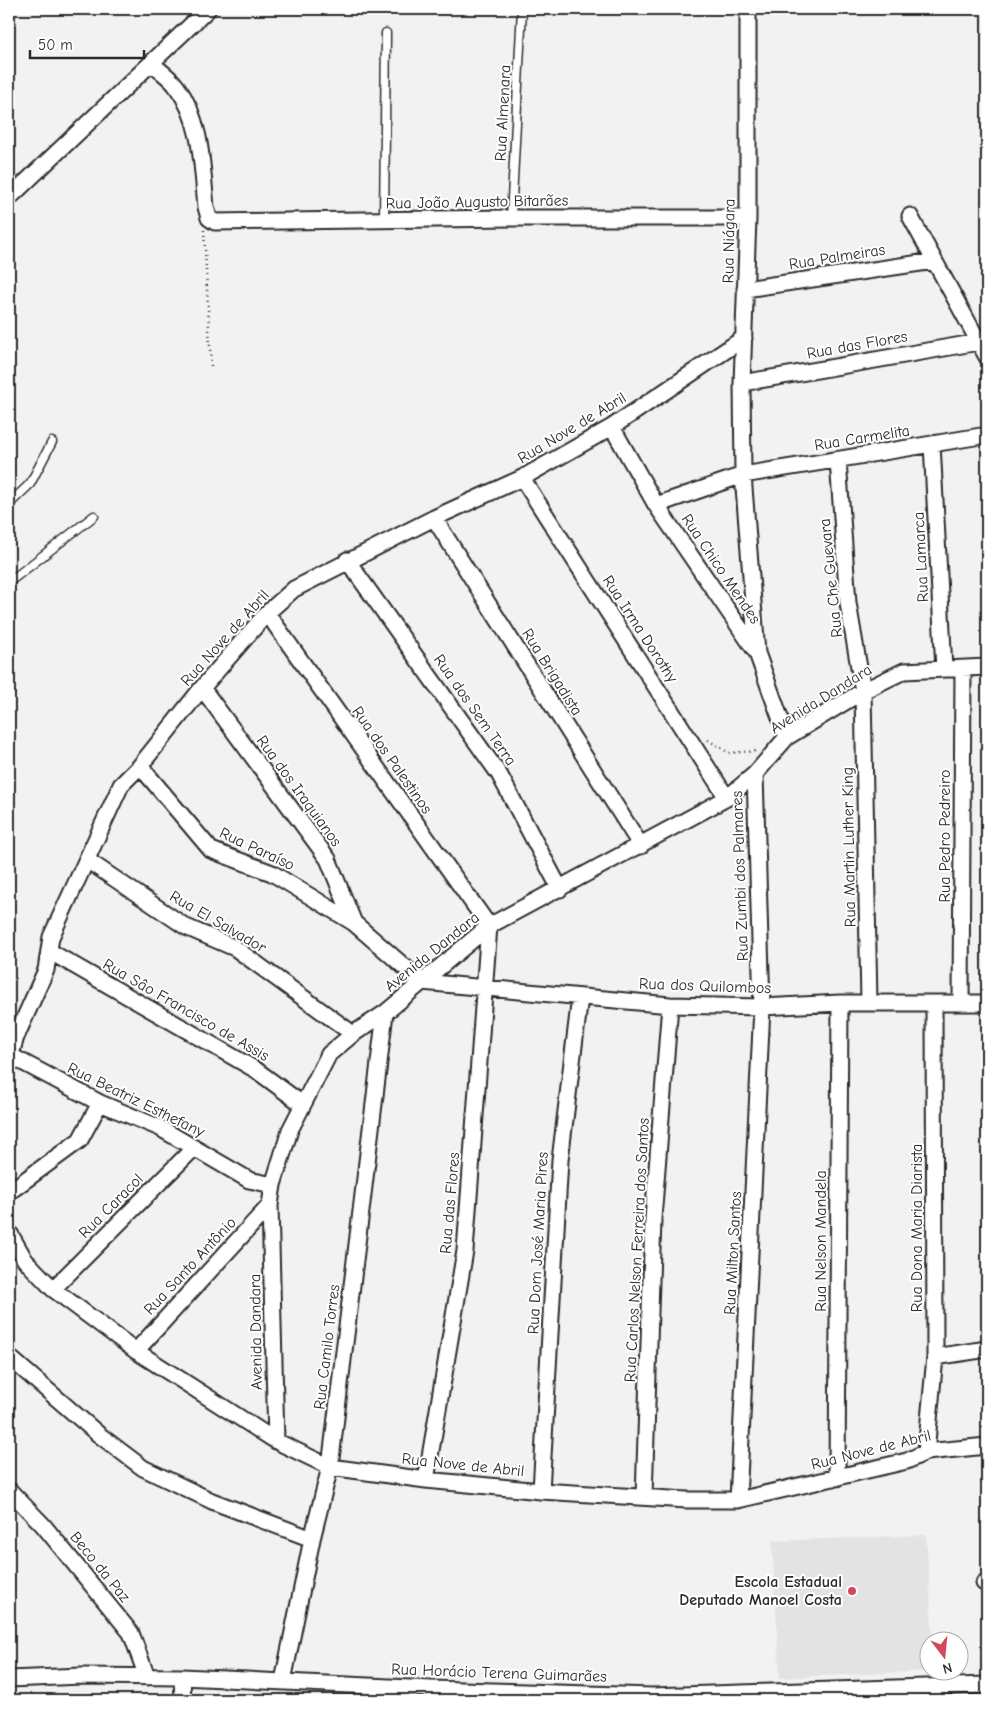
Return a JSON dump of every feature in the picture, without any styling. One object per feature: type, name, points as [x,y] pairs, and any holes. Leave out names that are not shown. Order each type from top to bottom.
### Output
[{"type":"street","points":[[9,198],[208,9]]},
{"type":"street","name":"Rua Niágara","points":[[743,475],[742,382],[748,218],[748,9]]},
{"type":"street","points":[[151,63],[177,86],[191,113],[199,139],[209,218]]},
{"type":"street","points":[[910,216],[987,358]]},
{"type":"street","name":"Rua João Augusto Bitarães","points":[[209,218],[224,224],[511,218],[748,218]]},
{"type":"street","name":"Rua Palmeiras","points":[[745,289],[934,261]]},
{"type":"street","name":"Rua Nove de Abril","points":[[9,1057],[46,970],[51,937],[121,785],[140,766],[202,688],[267,613],[294,589],[347,560],[522,478],[612,427],[744,338]]},
{"type":"street","name":"Rua das Flores","points":[[742,382],[979,342]]},
{"type":"street","name":"Rua Chico Mendes","points":[[612,427],[656,505],[757,653],[787,737]]},
{"type":"street","name":"Rua Carmelita","points":[[656,505],[743,475],[987,435]]},
{"type":"street","name":"Rua Lamarca","points":[[932,444],[944,669]]},
{"type":"street","name":"Rua Che Guevara","points":[[838,460],[848,602],[863,691]]},
{"type":"street","points":[[743,475],[757,653]]},
{"type":"street","name":"Rua Irma Dorothy","points":[[522,478],[727,798]]},
{"type":"street","name":"Rua Brigadista","points":[[434,518],[641,846]]},
{"type":"street","name":"Rua dos Sem Terra","points":[[347,560],[499,774],[560,889]]},
{"type":"street","name":"Rua dos Palestinos","points":[[267,613],[489,926]]},
{"type":"street","name":"Avenida Dandara","points":[[276,1441],[270,1205],[273,1185],[290,1130],[329,1054],[353,1034],[385,1013],[489,926],[641,846],[727,798],[754,774],[787,737],[863,691],[904,671],[987,667]]},
{"type":"street","name":"Rua Pedro Pedreiro","points":[[961,1003],[963,669]]},
{"type":"street","name":"Rua dos Iraquianos","points":[[202,688],[328,859],[354,923],[422,982]]},
{"type":"street","name":"Rua Martin Luther King","points":[[863,691],[869,1003]]},
{"type":"street","name":"Rua Paraíso","points":[[140,766],[211,850],[272,873],[354,923]]},
{"type":"street","name":"Rua Zumbi dos Palmares","points":[[754,774],[762,1007]]},
{"type":"street","name":"Rua El Salvador","points":[[87,860],[186,927],[235,948],[353,1034]]},
{"type":"street","name":"Rua das Flores","points":[[426,1480],[465,1251],[489,926]]},
{"type":"street","name":"Rua Sâo Francisco de Assis","points":[[49,951],[256,1070],[302,1104]]},
{"type":"street","name":"Rua dos Quilombos","points":[[422,982],[670,1005],[762,1007],[840,1003],[987,1003]]},
{"type":"street","name":"Rua Dom José Maria Pires","points":[[541,1491],[560,1160],[580,997]]},
{"type":"street","name":"Rua Nelson Mandela","points":[[837,1478],[840,1003]]},
{"type":"street","name":"Rua Dona Maria Diarista","points":[[926,1452],[935,1357],[934,1003]]},
{"type":"street","name":"Rua Carlos Nelson Ferreira dos Santos","points":[[644,1497],[654,1219],[670,1005]]},
{"type":"street","name":"Rua Milton Santos","points":[[738,1500],[762,1007]]},
{"type":"street","name":"Rua Camilo Torres","points":[[283,1680],[312,1539],[330,1467],[385,1013]]},
{"type":"street","name":"Rua Beatriz Esthefany","points":[[9,1057],[100,1103],[160,1128],[249,1180],[273,1185]]},
{"type":"street","points":[[9,1192],[80,1140],[100,1103]]},
{"type":"street","name":"Rua Caracol","points":[[53,1289],[194,1148]]},
{"type":"street","name":"Rua Santo Antônio","points":[[136,1351],[270,1205]]},
{"type":"street","name":"Rua Nove de Abril","points":[[9,1232],[25,1260],[53,1289],[136,1351],[276,1441],[330,1467],[426,1480],[541,1491],[687,1500],[738,1500],[906,1461],[926,1452],[987,1446]]},
{"type":"street","points":[[935,1357],[987,1349]]},
{"type":"street","points":[[9,1357],[98,1434],[143,1468],[212,1501],[312,1539]]},
{"type":"street","name":"Beco da Paz","points":[[9,1490],[43,1525],[131,1633],[147,1677]]},
{"type":"street","name":"Rua Horácio Terena Guimarães","points":[[9,1679],[82,1676],[182,1677],[283,1680],[493,1696],[652,1698],[899,1694],[987,1685]]},
{"type":"street","points":[[182,1677],[183,1700]]},
{"type":"lane","name":"Rua Almenara","points":[[511,218],[522,9]]},
{"type":"lane","points":[[384,220],[386,33]]},
{"type":"lane","points":[[9,504],[30,484],[52,442]]},
{"type":"lane","points":[[9,582],[94,516]]},
{"type":"path","points":[[209,218],[202,234],[211,366]]},
{"type":"path","points":[[705,738],[729,753],[774,750]]},
{"type":"shaded area","name":"Escola Estadual Deputado Manoel Costa","points":[[926,1535],[932,1632],[918,1632],[918,1671],[780,1678],[772,1541]]},
{"type":"place","name":"Escola Estadual Deputado Manoel Costa","points":[[852,1591]]}]
